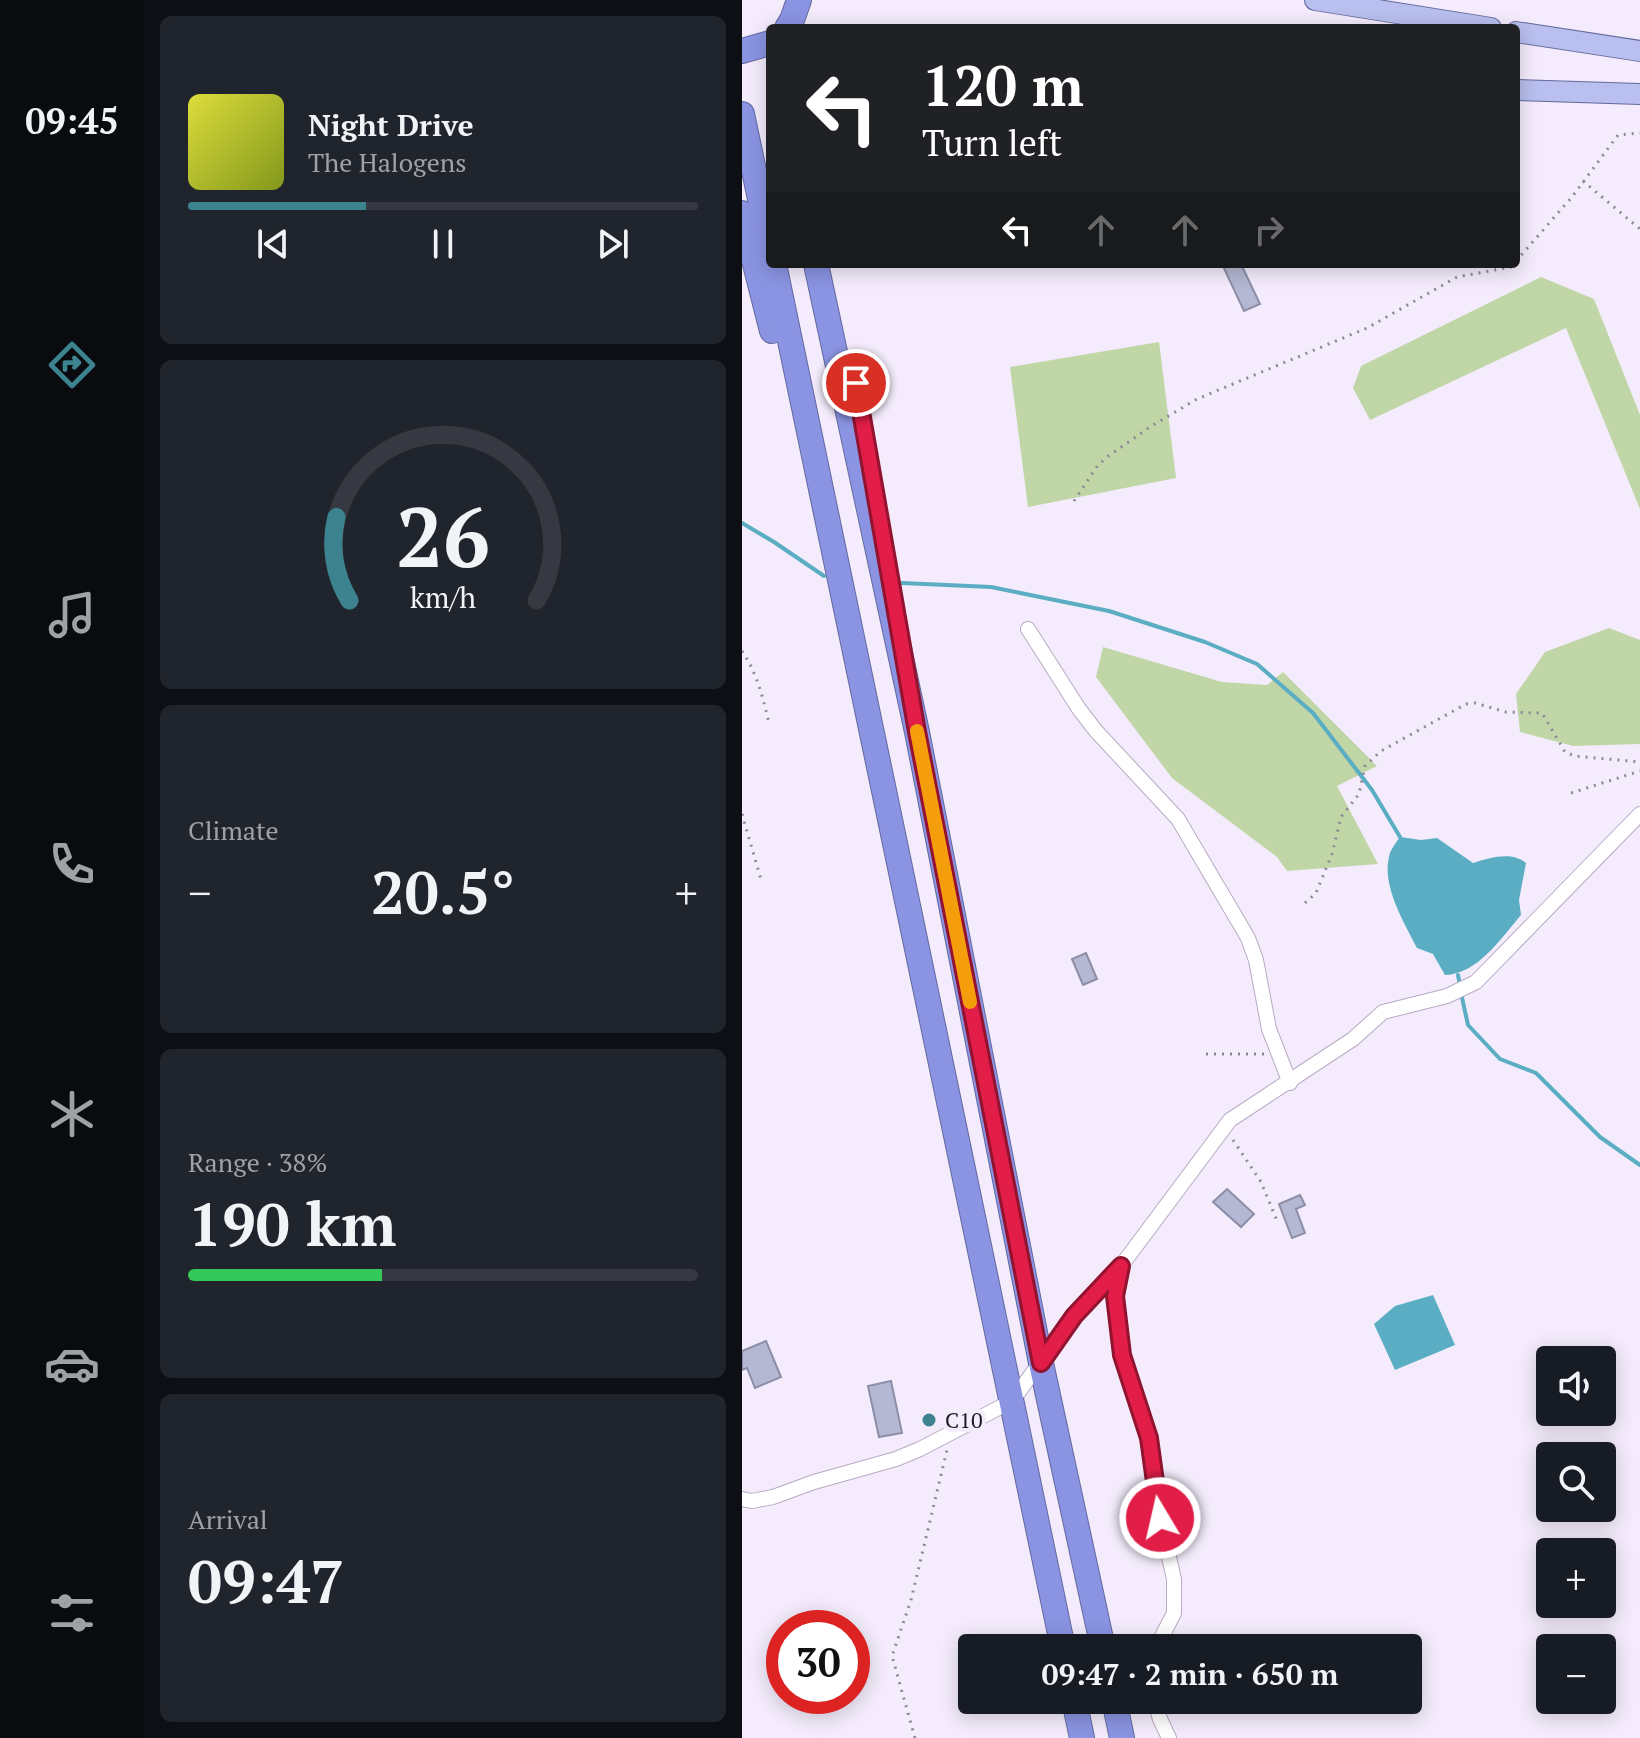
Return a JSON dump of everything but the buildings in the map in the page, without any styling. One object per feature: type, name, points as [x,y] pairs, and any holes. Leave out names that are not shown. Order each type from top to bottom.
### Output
[{"type":"highway","points":[[742,51],[766,44]]},
{"type":"highway","points":[[742,114],[766,227]]},
{"type":"highway","points":[[742,213],[874,736]]},
{"type":"highway","points":[[775,268],[1060,1634]]},
{"type":"highway","points":[[817,268],[917,732],[1041,1363],[1100,1634]]},
{"type":"highway","points":[[835,268],[917,732]]},
{"type":"highway","points":[[1077,1714],[1082,1738]]},
{"type":"highway","points":[[1117,1714],[1122,1738]]},
{"type":"main road","points":[[1315,0],[1466,24]]},
{"type":"main road","points":[[1520,33],[1640,51]]},
{"type":"main road","points":[[1520,90],[1640,94]]},
{"type":"street","points":[[1028,629],[1096,731],[1178,819],[1248,938],[1256,960],[1269,1029],[1290,1083]]},
{"type":"street","points":[[742,1499],[752,1501],[773,1497],[896,1459],[950,1435],[1012,1401],[1074,1316],[1121,1266],[1230,1120],[1353,1039],[1383,1012],[1447,996],[1476,982],[1640,814]]},
{"type":"street","points":[[1121,1266],[1115,1296],[1122,1355],[1149,1438],[1156,1501],[1174,1579],[1174,1613],[1163,1634]]},
{"type":"street","points":[[1158,1714],[1169,1738]]},
{"type":"path","points":[[1520,256],[1618,135],[1640,133]]},
{"type":"path","points":[[1583,181],[1640,229]]},
{"type":"path","points":[[1074,501],[1098,465],[1107,457],[1197,399],[1367,328],[1457,277],[1506,268]]},
{"type":"path","points":[[742,651],[759,685],[769,723]]},
{"type":"path","points":[[1305,903],[1316,893],[1332,854],[1341,817],[1359,794],[1365,766],[1381,751],[1466,704],[1475,703],[1506,712],[1542,713],[1565,752],[1575,756],[1640,762]]},
{"type":"path","points":[[1571,793],[1640,771]]},
{"type":"path","points":[[742,814],[762,883]]},
{"type":"path","points":[[1225,1127],[1261,1182],[1278,1223]]},
{"type":"path","points":[[915,1738],[892,1656],[914,1586],[950,1435]]},
{"type":"green space","points":[[1541,277],[1594,299],[1640,415],[1640,509],[1566,328],[1370,420],[1353,388],[1361,366]]},
{"type":"green space","points":[[1159,342],[1176,478],[1028,507],[1010,367]]},
{"type":"green space","points":[[1609,628],[1640,640],[1640,744],[1573,746],[1520,732],[1516,694],[1545,652]]},
{"type":"green space","points":[[1103,647],[1222,682],[1267,685],[1283,672],[1377,766],[1337,786],[1378,864],[1287,871],[1277,857],[1172,778],[1096,677]]},
{"type":"water","points":[[1400,837],[1421,840],[1437,838],[1473,863],[1507,856],[1526,863],[1519,900],[1521,915],[1488,953],[1468,968],[1445,975],[1433,954],[1417,948],[1406,927],[1388,877],[1390,853]]},
{"type":"water","points":[[1433,1295],[1455,1345],[1395,1370],[1374,1324],[1395,1306]]},
{"type":"waterway","points":[[742,523],[824,576]]},
{"type":"waterway","points":[[902,583],[991,587],[1109,611],[1205,642],[1257,664],[1313,713],[1372,790],[1400,837]]},
{"type":"waterway","points":[[1458,975],[1460,985]]},
{"type":"waterway","points":[[1461,993],[1468,1025],[1500,1059],[1536,1073],[1600,1137],[1640,1165]]},
{"type":"slow traffic","points":[[917,731],[970,1002]]},
{"type":"place","name":"C10","points":[[929,1420]]},
{"type":"route","points":[[856,383],[917,732],[1041,1363],[1074,1316],[1121,1266],[1115,1296],[1122,1355],[1149,1438],[1160,1518]]}]
